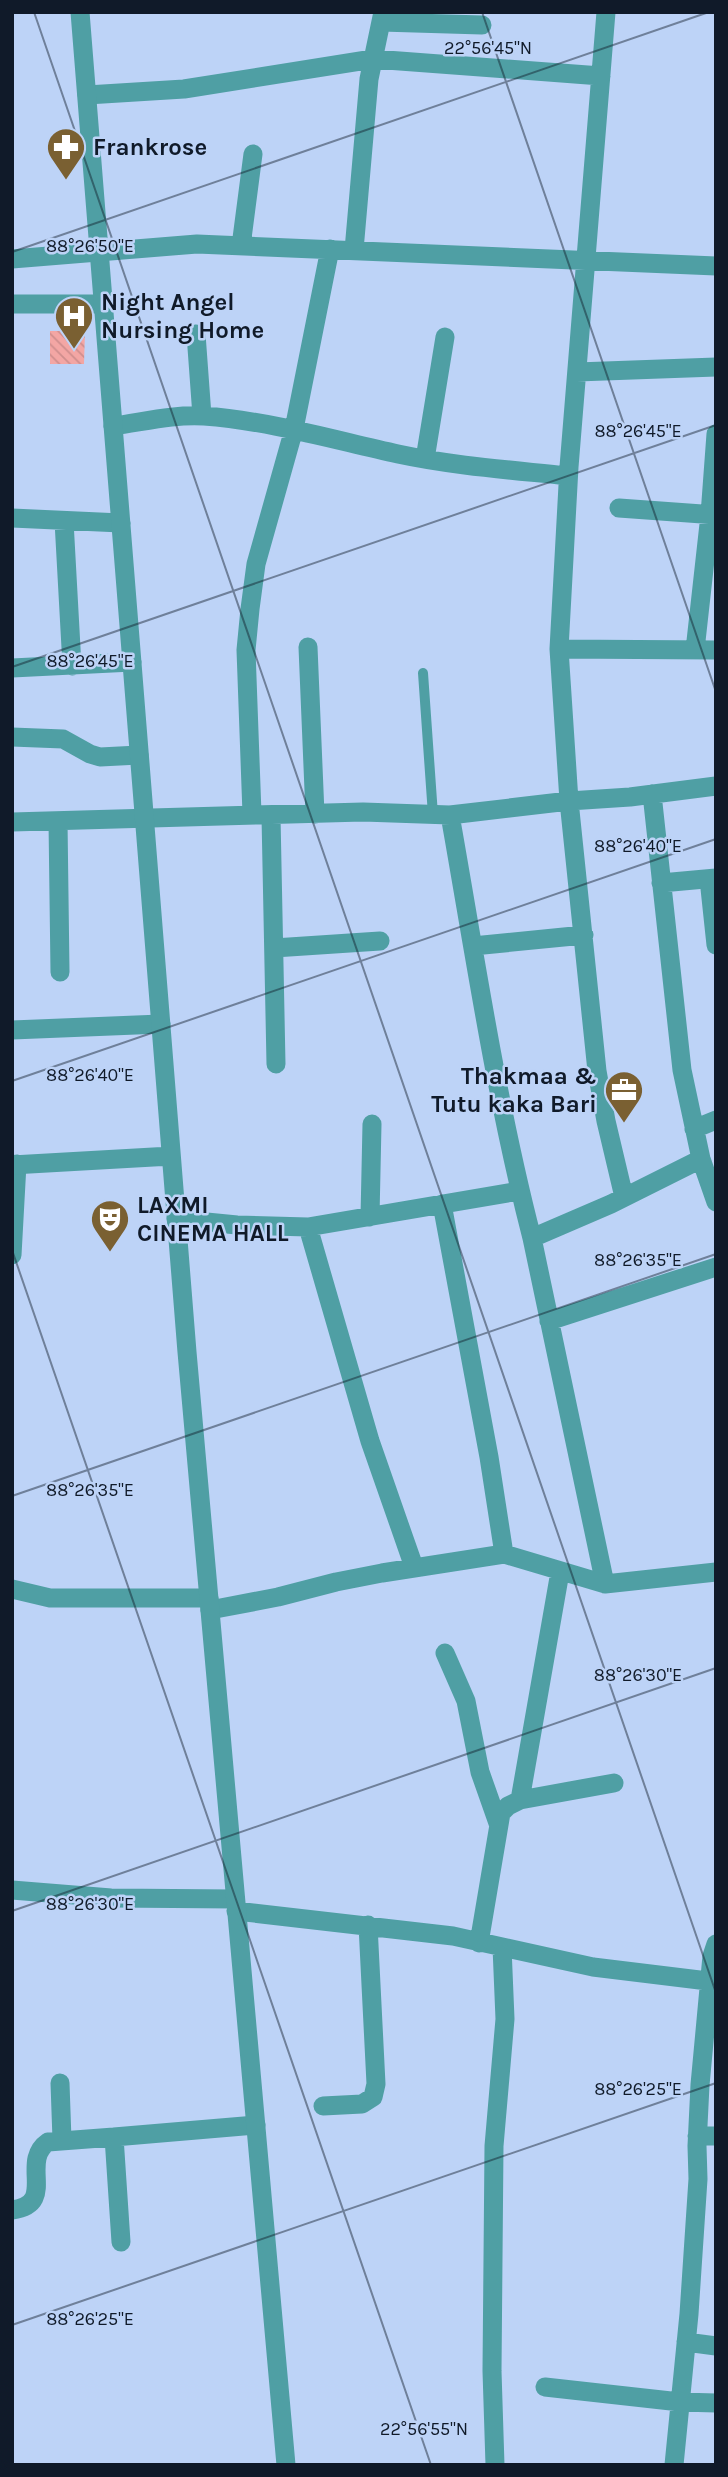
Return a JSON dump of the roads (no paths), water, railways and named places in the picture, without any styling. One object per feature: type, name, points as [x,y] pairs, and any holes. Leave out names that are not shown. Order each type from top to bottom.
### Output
[{"type":"street","points":[[80,12],[176,1219],[286,2465]]},
{"type":"street","points":[[606,12],[568,476],[559,649],[569,801],[597,1071],[624,1197]]},
{"type":"street","points":[[354,250],[369,79],[382,17],[482,25]]},
{"type":"street","points":[[87,96],[184,89],[373,59],[601,76]]},
{"type":"street","points":[[241,246],[253,154]]},
{"type":"street","points":[[12,259],[197,244],[585,259],[716,267]]},
{"type":"street","points":[[276,1064],[274,947],[246,650],[256,564],[294,429],[330,249]]},
{"type":"street","points":[[12,304],[103,304]]},
{"type":"street","points":[[196,334],[202,416]]},
{"type":"street","points":[[425,459],[445,337]]},
{"type":"street","points":[[576,372],[716,367]]},
{"type":"street","points":[[113,426],[202,416],[294,429],[425,459],[474,467],[568,476]]},
{"type":"street","points":[[695,650],[713,515],[716,434]]},
{"type":"street","points":[[619,508],[713,515]]},
{"type":"street","points":[[12,519],[121,523]]},
{"type":"street","points":[[64,520],[72,666]]},
{"type":"street","points":[[307,647],[315,814]]},
{"type":"street","points":[[559,649],[716,650]]},
{"type":"street","points":[[12,668],[132,662]]},
{"type":"street","points":[[12,737],[63,739],[100,757],[139,755]]},
{"type":"street","points":[[12,822],[363,812],[441,815],[716,786]]},
{"type":"street","points":[[652,794],[681,1070],[701,1158],[716,1202]]},
{"type":"street","points":[[441,815],[473,946],[519,1191],[532,1238],[605,1584]]},
{"type":"street","points":[[58,821],[60,972]]},
{"type":"street","points":[[662,883],[712,878],[716,945]]},
{"type":"street","points":[[473,946],[584,935]]},
{"type":"street","points":[[274,947],[380,941]]},
{"type":"street","points":[[12,1030],[161,1024]]},
{"type":"street","points":[[694,1129],[716,1120]]},
{"type":"street","points":[[370,1217],[372,1124]]},
{"type":"street","points":[[12,1255],[15,1164],[171,1156]]},
{"type":"street","points":[[532,1238],[624,1197],[701,1158]]},
{"type":"street","points":[[176,1219],[237,1225],[308,1227],[519,1191]]},
{"type":"street","points":[[443,1204],[504,1554]]},
{"type":"street","points":[[308,1227],[370,1441],[414,1567]]},
{"type":"street","points":[[548,1321],[716,1267]]},
{"type":"street","points":[[12,1590],[50,1598],[209,1604],[414,1567],[504,1554],[605,1584],[716,1572]]},
{"type":"street","points":[[520,1800],[560,1572]]},
{"type":"street","points":[[445,1653],[466,1701],[480,1772],[498,1823]]},
{"type":"street","points":[[479,1943],[501,1813],[508,1805],[520,1800],[614,1783]]},
{"type":"street","points":[[12,1890],[236,1905],[453,1936],[593,1966],[713,1982]]},
{"type":"street","points":[[323,2106],[362,2104],[373,2097],[376,2084],[368,1925]]},
{"type":"street","points":[[674,2465],[686,2342],[707,2180],[712,1956],[716,1944]]},
{"type":"street","points":[[495,2465],[492,2371],[494,2146],[505,2019],[502,1947]]},
{"type":"street","points":[[60,2083],[62,2140]]},
{"type":"street","points":[[12,2210],[22,2209],[31,2202],[36,2193],[36,2158],[39,2148],[48,2142],[256,2126]]},
{"type":"street","points":[[114,2137],[121,2242]]},
{"type":"street","points":[[686,2342],[716,2346]]},
{"type":"street","points":[[545,2387],[680,2402],[716,2403]]},
{"type":"lane","points":[[423,673],[441,815]]},
{"type":"place","name":"Frankrose","points":[[66,181]]},
{"type":"place","name":"Night Angel Nursing Home","points":[[74,350]]},
{"type":"place","name":"Thakmaa & Tutu kaka Bari","points":[[624,1124]]},
{"type":"place","name":"LAXMI CINEMA HALL","points":[[110,1253]]}]
